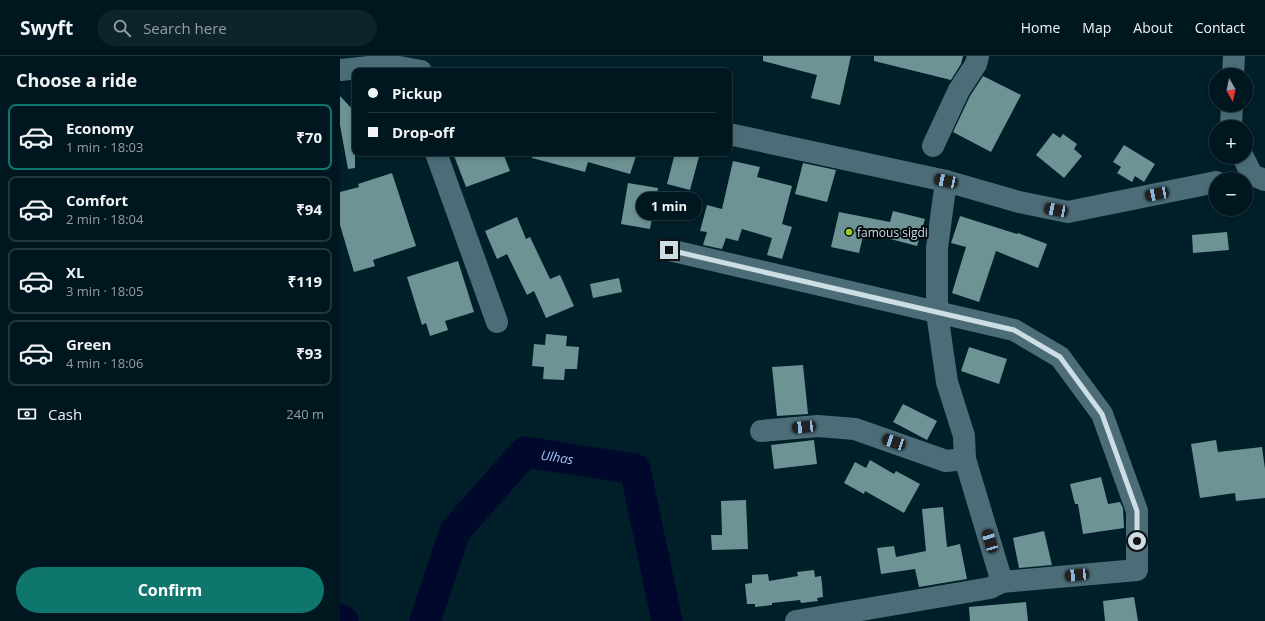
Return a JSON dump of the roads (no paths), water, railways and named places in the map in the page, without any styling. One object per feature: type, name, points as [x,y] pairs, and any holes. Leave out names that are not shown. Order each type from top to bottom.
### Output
[{"type":"street","points":[[933,146],[959,90],[976,64],[978,56]]},
{"type":"street","points":[[1233,68],[1234,56]]},
{"type":"street","points":[[344,65],[388,65],[404,68]]},
{"type":"street","points":[[732,135],[946,181],[1019,202],[1068,212],[1209,183]]},
{"type":"street","points":[[437,156],[497,322]]},
{"type":"street","points":[[946,181],[937,248],[937,313],[947,382],[964,436],[965,459],[1002,582]]},
{"type":"street","points":[[669,250],[1014,330],[1060,357],[1102,414],[1137,511],[1137,570],[1002,582],[990,588],[796,621]]},
{"type":"street","points":[[761,431],[818,426],[855,429],[946,460],[965,459]]},
{"type":"waterway","name":"Ulhas","points":[[425,621],[455,531],[525,452],[635,469],[667,621]]},
{"type":"place","name":"famous sigdi","points":[[849,232]]}]
